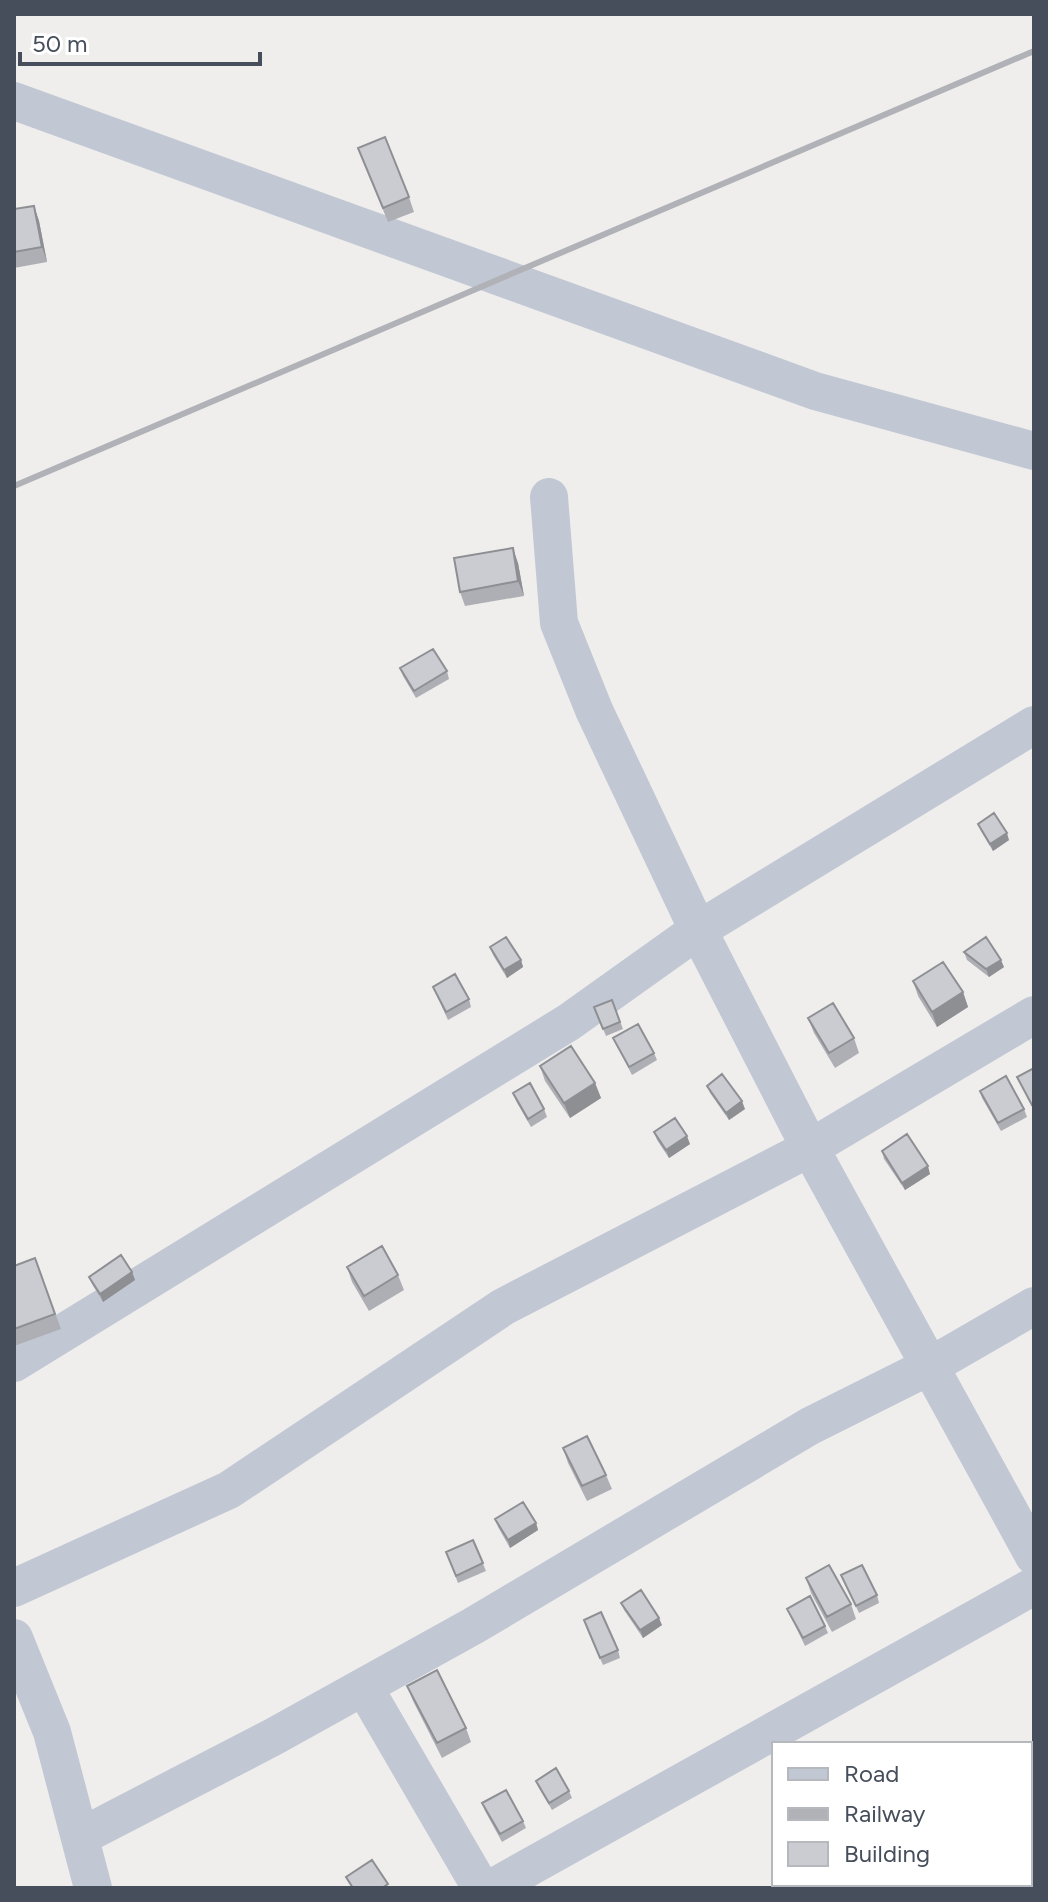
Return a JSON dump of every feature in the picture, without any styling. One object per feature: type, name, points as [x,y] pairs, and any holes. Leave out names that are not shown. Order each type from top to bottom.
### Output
[{"type":"street","points":[[14,101],[815,391],[1034,451]]},
{"type":"street","points":[[549,497],[559,623],[594,710],[698,930],[810,1148],[1034,1556]]},
{"type":"street","points":[[14,1363],[569,1022],[698,930],[1034,725]]},
{"type":"street","points":[[14,1588],[229,1490],[503,1307],[810,1148],[1034,1015]]},
{"type":"street","points":[[80,1837],[364,1687],[652,1522],[810,1426],[930,1366],[1034,1306]]},
{"type":"street","points":[[492,1888],[1034,1586]]},
{"type":"street","points":[[14,1638],[52,1732],[93,1888]]},
{"type":"street","points":[[364,1687],[481,1888]]},
{"type":"building","points":[[385,137],[409,197],[383,208],[358,148]]},
{"type":"building","points":[[34,206],[42,247],[14,252],[14,209]]},
{"type":"building","points":[[513,548],[518,581],[460,592],[454,558]]},
{"type":"building","points":[[433,649],[447,671],[414,691],[400,668]]},
{"type":"building","points":[[994,813],[1007,833],[990,844],[978,824]]},
{"type":"building","points":[[506,937],[521,960],[504,970],[490,947]]},
{"type":"building","points":[[986,937],[1001,960],[986,969],[964,952]]},
{"type":"building","points":[[943,962],[963,992],[932,1012],[913,981]]},
{"type":"building","points":[[455,974],[469,999],[446,1012],[433,987]]},
{"type":"building","points":[[612,1000],[620,1022],[603,1029],[594,1007]]},
{"type":"building","points":[[833,1003],[854,1038],[829,1053],[808,1018]]},
{"type":"building","points":[[638,1024],[654,1053],[629,1067],[613,1038]]},
{"type":"building","points":[[571,1046],[595,1083],[564,1103],[540,1066]]},
{"type":"building","points":[[1032,1069],[1034,1104],[1032,1105],[1017,1077]]},
{"type":"building","points":[[722,1074],[742,1101],[726,1113],[707,1086]]},
{"type":"building","points":[[1006,1076],[1024,1109],[998,1123],[980,1091]]},
{"type":"building","points":[[530,1083],[544,1109],[528,1119],[513,1093]]},
{"type":"building","points":[[675,1118],[687,1136],[666,1150],[654,1132]]},
{"type":"building","points":[[907,1134],[928,1166],[902,1183],[882,1151]]},
{"type":"building","points":[[382,1246],[398,1275],[364,1296],[347,1267]]},
{"type":"building","points":[[121,1255],[132,1272],[100,1294],[89,1277]]},
{"type":"building","points":[[35,1258],[55,1314],[14,1329],[14,1266]]},
{"type":"building","points":[[587,1436],[606,1475],[582,1486],[563,1448]]},
{"type":"building","points":[[523,1502],[536,1523],[508,1540],[495,1519]]},
{"type":"building","points":[[473,1540],[483,1563],[456,1576],[446,1552]]},
{"type":"building","points":[[829,1565],[851,1604],[827,1617],[806,1578]]},
{"type":"building","points":[[862,1565],[877,1595],[856,1606],[841,1575]]},
{"type":"building","points":[[641,1590],[659,1618],[640,1630],[621,1603]]},
{"type":"building","points":[[810,1596],[825,1626],[803,1638],[787,1609]]},
{"type":"building","points":[[601,1612],[618,1650],[600,1658],[584,1620]]},
{"type":"building","points":[[437,1670],[466,1728],[437,1743],[407,1686]]},
{"type":"building","points":[[556,1768],[569,1791],[549,1803],[536,1781]]},
{"type":"building","points":[[506,1790],[523,1821],[500,1834],[482,1803]]},
{"type":"building","points":[[372,1860],[388,1884],[382,1888],[353,1888],[346,1877]]},
{"type":"building","points":[[855,1886],[886,1888],[856,1888]]},
{"type":"railway","points":[[14,486],[1034,51]]}]
